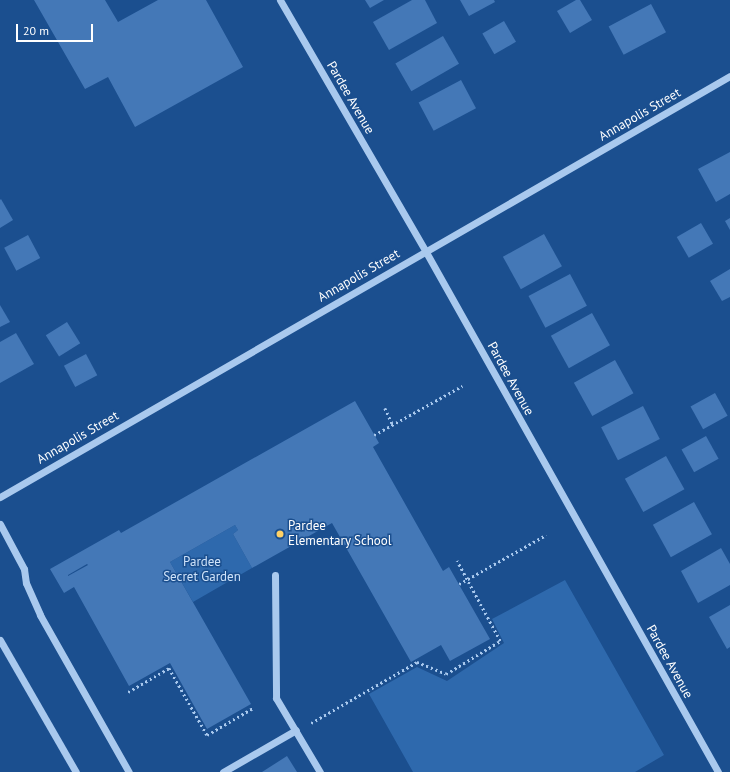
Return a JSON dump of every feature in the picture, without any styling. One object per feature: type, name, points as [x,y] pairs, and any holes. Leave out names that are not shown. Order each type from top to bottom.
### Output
[{"type":"street","name":"Pardee Avenue","points":[[280,0],[426,252],[718,772]]},
{"type":"street","name":"Annapolis Street","points":[[0,497],[730,76]]},
{"type":"street","points":[[0,524],[24,569],[26,583],[40,615],[129,772]]},
{"type":"street","points":[[275,576],[276,698],[320,772]]},
{"type":"street","points":[[0,640],[76,772]]},
{"type":"street","points":[[222,772],[296,730]]},
{"type":"path","points":[[374,435],[462,386]]},
{"type":"path","points":[[385,408],[393,425]]},
{"type":"path","points":[[459,584],[546,535]]},
{"type":"path","points":[[311,723],[417,662],[446,674],[500,641],[457,562]]},
{"type":"path","points":[[128,692],[169,668],[207,735],[253,708]]},
{"type":"green space","name":"Pardee Secret Garden","points":[[235,525],[238,530],[233,534],[252,568],[193,602],[170,562]]},
{"type":"green space","points":[[565,580],[664,755],[635,772],[413,772],[369,694],[417,667],[447,681],[504,643],[492,619]]},
{"type":"building","points":[[34,0],[105,0],[118,22],[158,0],[206,0],[243,67],[135,127],[108,77],[85,89]]},
{"type":"building","points":[[365,0],[384,0],[370,8]]},
{"type":"building","points":[[412,0],[425,0],[437,23],[389,50],[373,22]]},
{"type":"building","points":[[460,0],[494,0],[495,2],[469,16]]},
{"type":"building","points":[[576,0],[580,0],[592,20],[570,33],[557,11]]},
{"type":"building","points":[[651,4],[666,32],[624,55],[609,27]]},
{"type":"building","points":[[504,21],[516,42],[494,54],[482,34]]},
{"type":"building","points":[[443,36],[459,64],[411,91],[395,64]]},
{"type":"building","points":[[461,80],[476,108],[434,131],[419,103]]},
{"type":"building","points":[[730,152],[730,194],[716,202],[698,169]]},
{"type":"building","points":[[1,199],[13,220],[0,228],[0,200]]},
{"type":"building","points":[[730,218],[730,230],[725,221]]},
{"type":"building","points":[[701,223],[713,244],[689,258],[677,237]]},
{"type":"building","points":[[544,234],[562,266],[521,289],[503,257]]},
{"type":"building","points":[[28,235],[40,258],[16,271],[4,248]]},
{"type":"building","points":[[730,269],[730,297],[722,301],[710,281]]},
{"type":"building","points":[[570,274],[587,306],[545,328],[529,296]]},
{"type":"building","points":[[0,305],[10,322],[0,327]]},
{"type":"building","points":[[592,313],[610,345],[569,368],[551,336]]},
{"type":"building","points":[[67,322],[80,343],[59,356],[46,335]]},
{"type":"building","points":[[16,333],[34,364],[0,383],[0,342]]},
{"type":"building","points":[[86,354],[97,375],[75,387],[64,366]]},
{"type":"building","points":[[615,360],[633,393],[592,416],[574,383]]},
{"type":"building","points":[[715,393],[728,416],[703,429],[691,407]]},
{"type":"building","points":[[355,401],[379,443],[373,447],[443,571],[449,567],[490,639],[450,661],[441,645],[411,662],[332,523],[252,568],[233,534],[238,530],[235,525],[170,562],[251,704],[207,729],[170,663],[129,686],[74,587],[64,593],[50,569],[119,530],[121,533]],"holes":[[[87,564],[88,565],[68,576]]]},
{"type":"building","points":[[643,406],[660,439],[618,460],[601,427]]},
{"type":"building","points":[[706,436],[719,459],[694,472],[682,450]]},
{"type":"building","points":[[666,456],[684,489],[643,512],[625,479]]},
{"type":"building","points":[[694,502],[712,534],[671,557],[653,525]]},
{"type":"building","points":[[721,548],[730,564],[730,585],[698,603],[681,571]]},
{"type":"building","points":[[730,605],[730,647],[727,649],[709,617]]},
{"type":"building","points":[[287,756],[297,772],[262,772]]},
{"type":"place","name":"Pardee Elementary School","points":[[280,534]]}]
